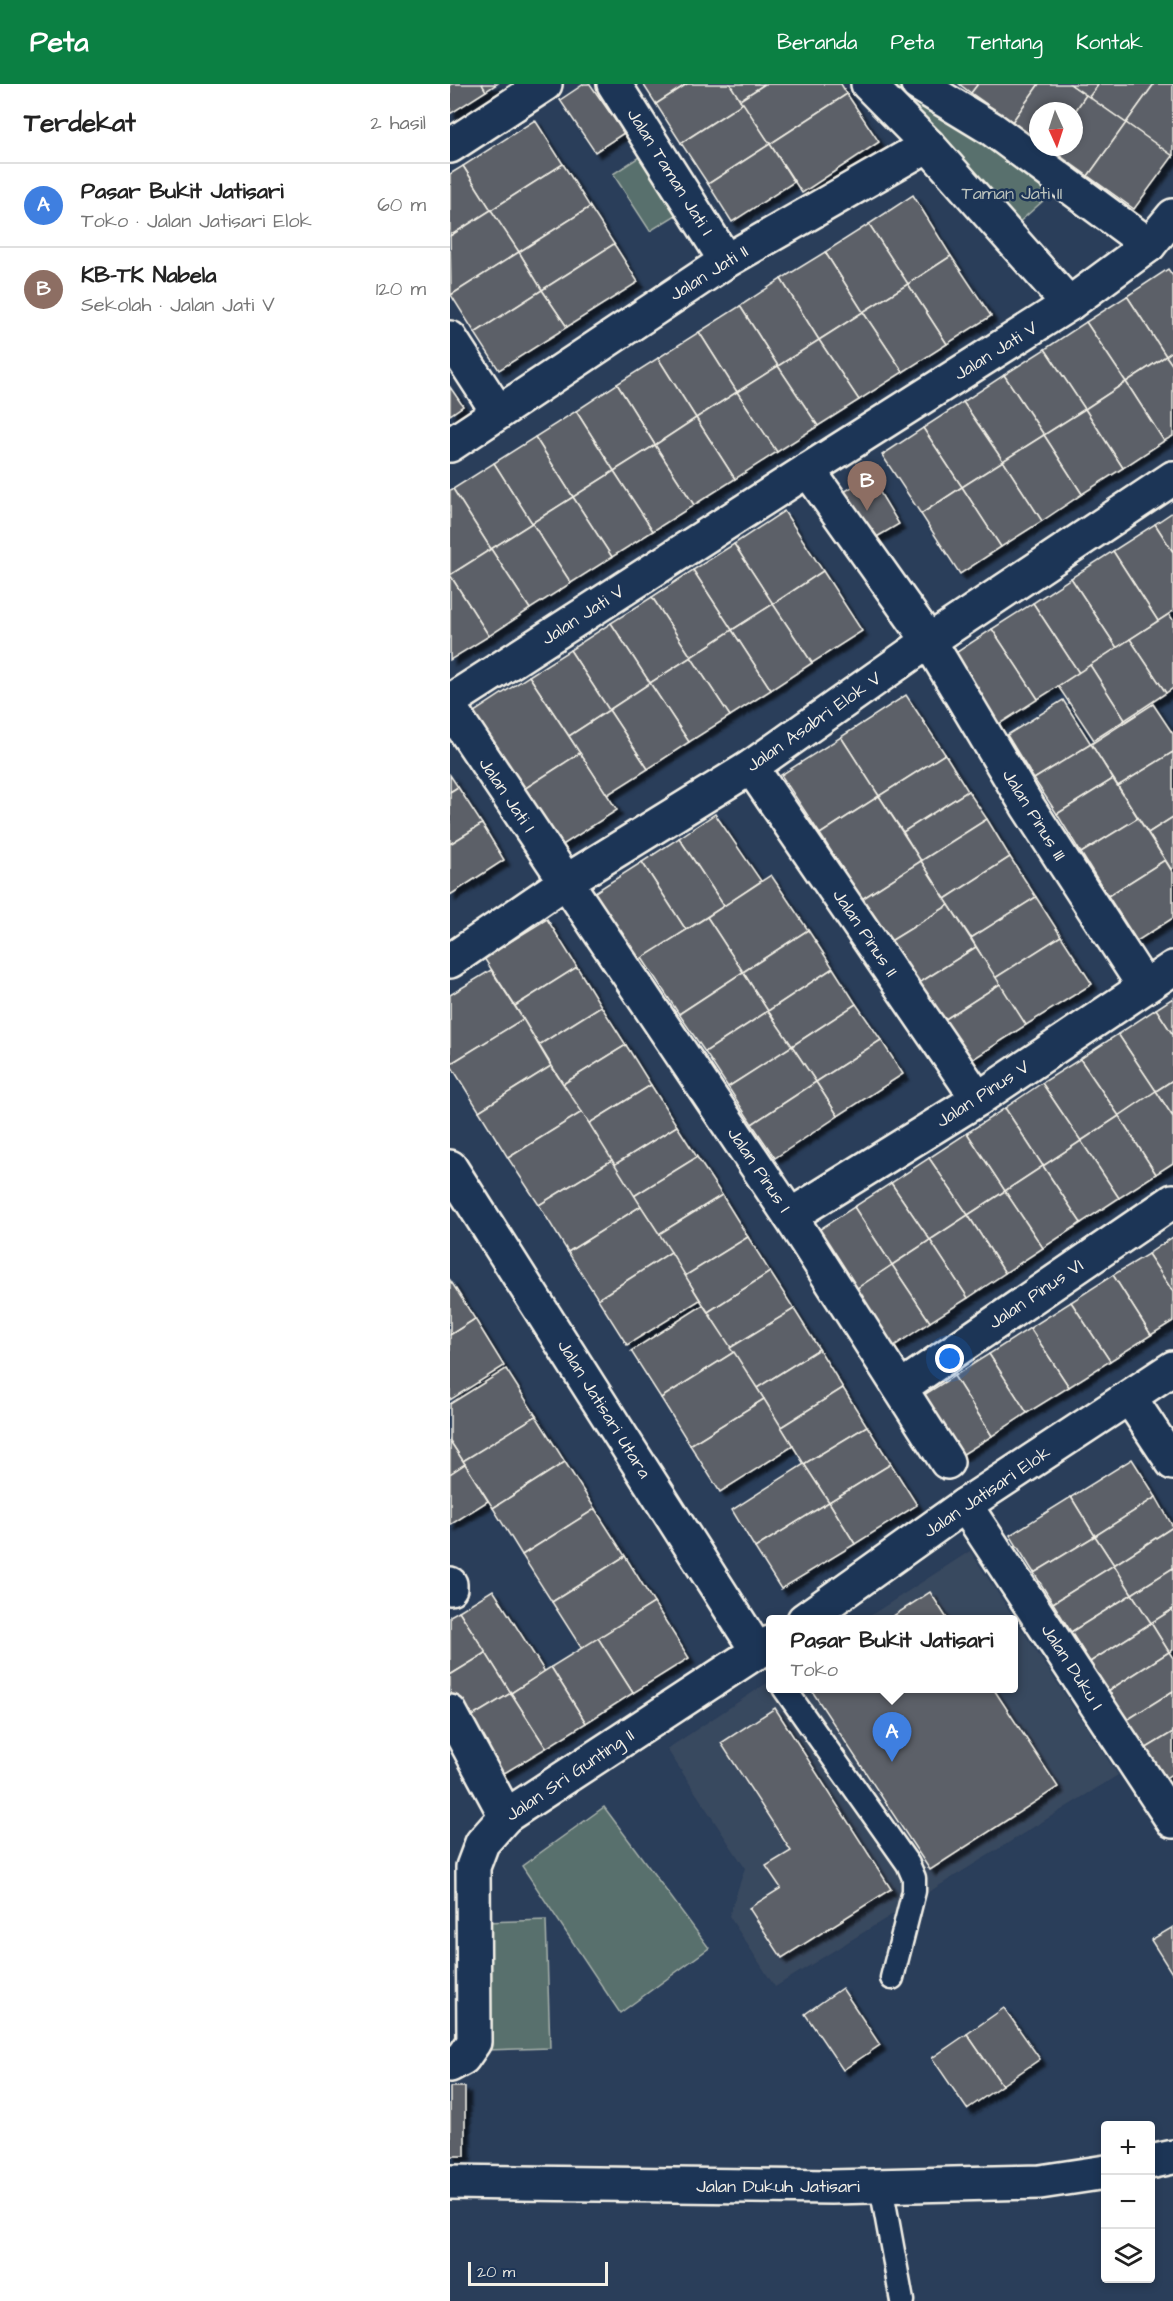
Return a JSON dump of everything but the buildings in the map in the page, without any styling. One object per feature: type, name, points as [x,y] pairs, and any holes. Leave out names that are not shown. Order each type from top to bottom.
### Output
[{"type":"street","points":[[450,146],[545,84]]},
{"type":"street","name":"Jalan Taman Jati I","points":[[614,84],[726,261]]},
{"type":"street","points":[[868,84],[928,145],[1069,304]]},
{"type":"street","points":[[918,84],[992,129],[1149,245]]},
{"type":"street","name":"Jalan Jati II","points":[[450,445],[726,261],[928,145]]},
{"type":"street","name":"Jalan Jati V","points":[[450,701],[1069,304],[1149,245],[1173,216]]},
{"type":"street","points":[[450,338],[498,412]]},
{"type":"street","points":[[808,470],[929,641]]},
{"type":"street","name":"Jalan Asabri Elok V","points":[[450,961],[565,882],[752,767],[929,641],[1173,478]]},
{"type":"street","name":"Jalan Pinus III","points":[[929,641],[1028,807],[1144,986]]},
{"type":"street","name":"Jalan Jati I","points":[[450,708],[565,882]]},
{"type":"street","name":"Jalan Pinus II","points":[[752,767],[978,1099]]},
{"type":"street","name":"Jalan Pinus I","points":[[565,882],[790,1216],[947,1462]]},
{"type":"street","name":"Jalan Pinus V","points":[[790,1216],[978,1099],[1173,968]]},
{"type":"street","name":"Jalan Jatisari Utara","points":[[450,1167],[766,1655]]},
{"type":"street","name":"Jalan Pinus VI","points":[[900,1388],[1173,1200]]},
{"type":"street","name":"Jalan Jatisari Elok","points":[[811,1615],[965,1505],[1173,1368]]},
{"type":"street","points":[[1130,1398],[1173,1463]]},
{"type":"street","name":"Jalan Duku I","points":[[965,1505],[1168,1803]]},
{"type":"street","name":"Jalan Sri Gunting II","points":[[457,2062],[474,2042],[473,1867],[482,1843],[506,1815],[766,1655]]},
{"type":"street","points":[[450,1712],[506,1815]]},
{"type":"street","points":[[1155,2161],[1173,2157]]},
{"type":"street","name":"Jalan Dukuh Jatisari","points":[[450,2182],[881,2186],[1040,2182],[1101,2173]]},
{"type":"lane","points":[[787,1693],[908,1864],[915,1878],[892,1978]]},
{"type":"lane","points":[[881,2186],[902,2301]]},
{"type":"shaded area","points":[[970,1551],[1012,1615],[871,1615]]},
{"type":"shaded area","points":[[1018,1624],[1118,1775],[775,1987],[729,1916],[745,1868],[667,1749],[766,1684],[766,1693],[1018,1693]]},
{"type":"green space","name":"Taman Jati II","points":[[889,84],[906,84],[1054,191],[1007,233]]},
{"type":"green space","points":[[639,157],[676,215],[650,231],[613,174]]},
{"type":"green space","points":[[604,1807],[709,1948],[620,2013],[522,1866]]},
{"type":"green space","points":[[546,1920],[550,2048],[487,2050],[483,1922]]},
{"type":"place","name":"KB-TK Nabela","points":[[867,511]]},
{"type":"place","name":"Pasar Bukit Jatisari","points":[[892,1762]]}]
